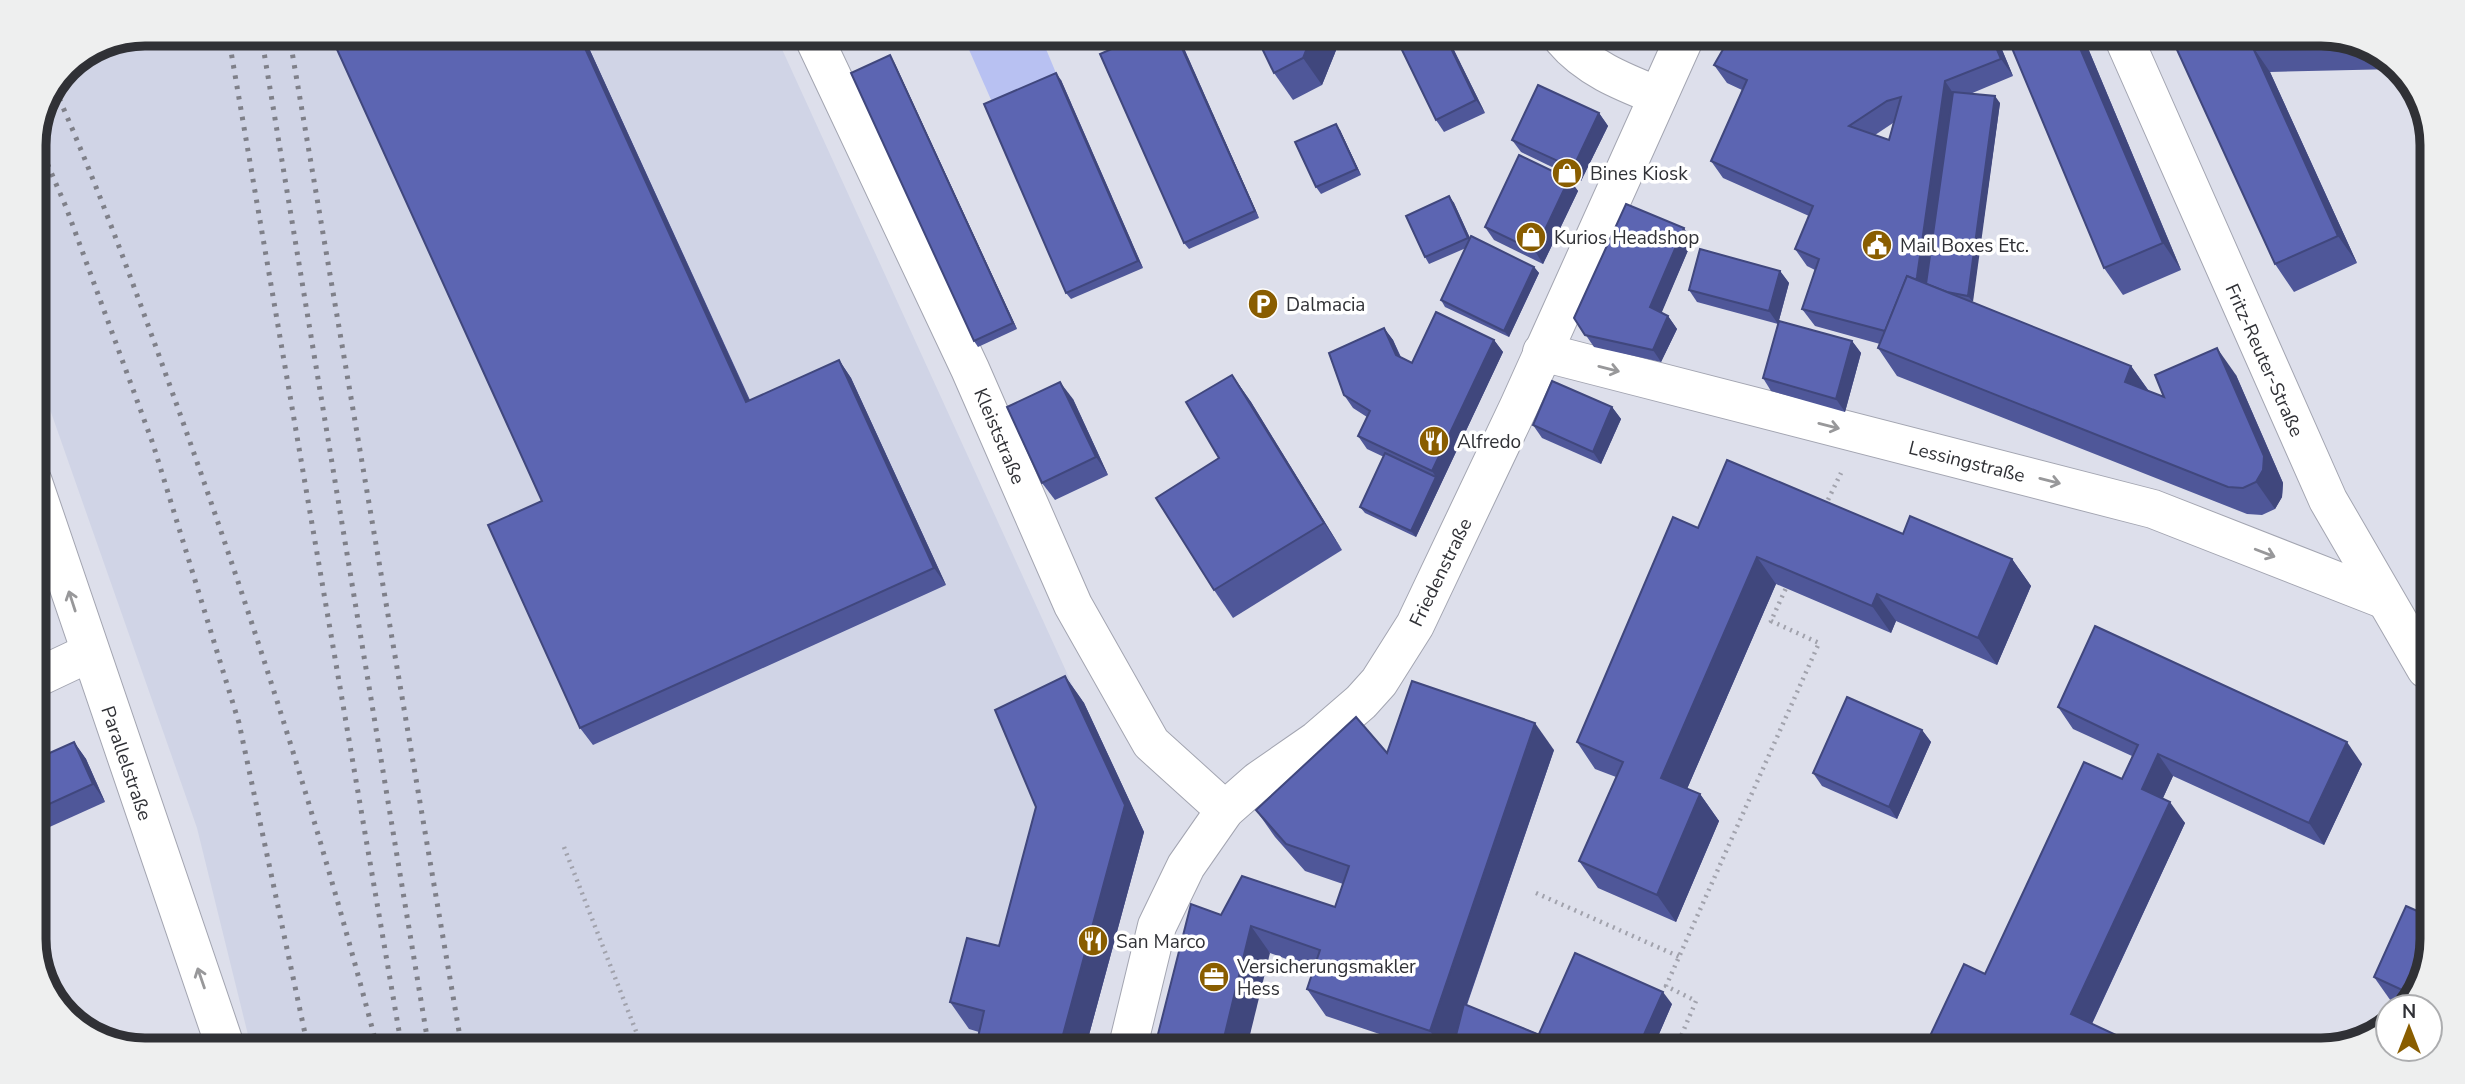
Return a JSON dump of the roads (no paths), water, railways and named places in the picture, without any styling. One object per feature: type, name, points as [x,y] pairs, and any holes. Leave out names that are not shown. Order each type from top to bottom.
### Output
[{"type":"street","name":"Kleiststraße","points":[[818,46],[970,369],[1073,605],[1151,743],[1171,765],[1225,810]]},
{"type":"street","points":[[1569,46],[1609,76],[1658,96]]},
{"type":"street","name":"Friedenstraße","points":[[1130,1038],[1157,926],[1186,866],[1225,810],[1258,781],[1317,740],[1361,702],[1378,682],[1415,625],[1681,46]]},
{"type":"street","name":"Fritz-Reuter-Straße","points":[[2126,46],[2328,500],[2420,659]]},
{"type":"street","name":"Lessingstraße","points":[[1542,352],[2153,509],[2383,599]]},
{"type":"street","name":"Parallelstraße","points":[[46,522],[221,1038]]},
{"type":"street","points":[[46,673],[89,653]]},
{"type":"railway","points":[[230,46],[400,1038]]},
{"type":"railway","points":[[263,46],[427,1038]]},
{"type":"railway","points":[[291,46],[460,1038]]},
{"type":"railway","points":[[58,97],[120,249],[233,568],[309,804],[375,1038]]},
{"type":"railway","points":[[46,161],[66,207],[153,444],[239,723],[306,1038]]},
{"type":"place","name":"Bines Kiosk","points":[[1567,173]]},
{"type":"place","name":"Kurios Headshop","points":[[1531,237]]},
{"type":"place","name":"Mail Boxes Etc.","points":[[1877,245]]},
{"type":"place","name":"Dalmacia","points":[[1263,304]]},
{"type":"place","name":"Alfredo","points":[[1434,441]]},
{"type":"place","name":"San Marco","points":[[1093,941]]},
{"type":"place","name":"Versicherungsmakler Hess","points":[[1214,977]]}]
